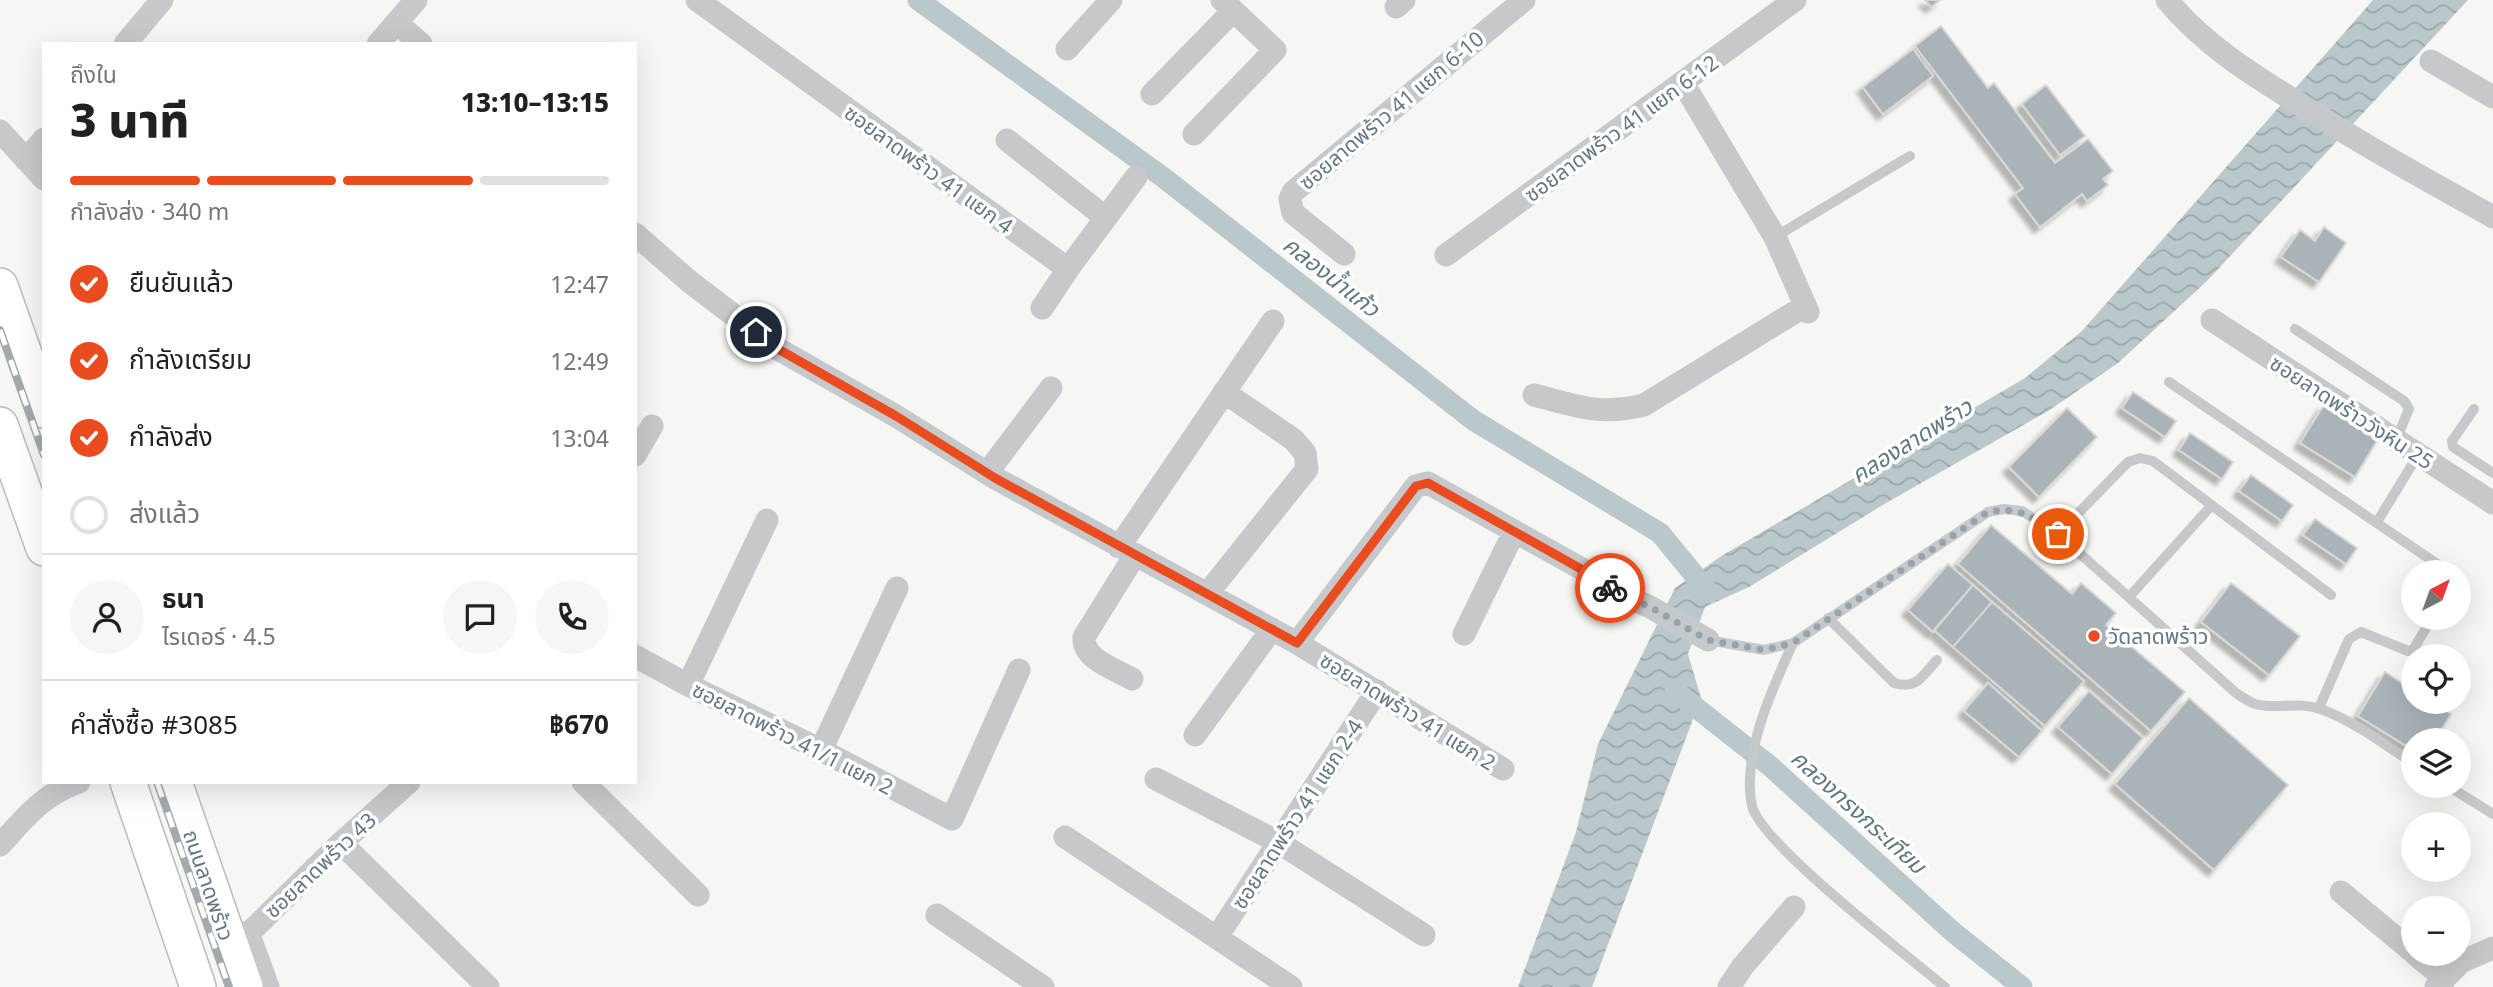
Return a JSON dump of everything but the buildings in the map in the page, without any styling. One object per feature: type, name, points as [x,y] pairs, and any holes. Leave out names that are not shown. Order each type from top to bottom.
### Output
[{"type":"main road","points":[[0,286],[42,404]]},
{"type":"main road","points":[[2,440],[42,543]]},
{"type":"main road","name":"ถนนลาดพร้าว","points":[[129,784],[198,987]]},
{"type":"main road","name":"ถนนลาดพร้าว","points":[[175,784],[240,941],[245,987]]},
{"type":"street","points":[[127,42],[162,0]]},
{"type":"street","points":[[381,42],[416,0]]},
{"type":"street","name":"ซอยลาดพร้าว 41 แยก 4","points":[[697,0],[1068,270]]},
{"type":"street","points":[[1067,49],[1111,0]]},
{"type":"street","name":"ซอยลาดพร้าว 41 แยก 6-10","points":[[1344,254],[1293,213],[1290,199],[1293,192],[1524,0]]},
{"type":"street","name":"ซอยลาดพร้าว 41 แยก 6-12","points":[[1446,255],[1795,0]]},
{"type":"street","points":[[2167,0],[2234,63],[2353,138],[2493,217]]},
{"type":"street","points":[[1152,94],[1228,5],[1275,50],[1194,134]]},
{"type":"street","points":[[397,23],[419,42]]},
{"type":"street","points":[[2431,61],[2493,97]]},
{"type":"street","points":[[1534,395],[1601,412],[1644,405],[1807,309],[1775,237],[1684,83]]},
{"type":"street","points":[[0,131],[42,177]]},
{"type":"street","points":[[1007,140],[1107,218]]},
{"type":"street","points":[[26,160],[42,141]]},
{"type":"street","points":[[1042,308],[1136,177]]},
{"type":"street","name":"ซอยลาดพร้าว 41 แยก 2","points":[[637,236],[690,282],[778,349],[896,416],[987,473],[1297,643],[1503,769]]},
{"type":"street","name":"ซอยลาดพร้าววังหิน 25","points":[[2211,320],[2493,503]]},
{"type":"street","points":[[1132,679],[1088,653],[1083,645],[1084,637],[1127,551],[1224,391],[1273,321]]},
{"type":"street","points":[[987,473],[1051,388]]},
{"type":"street","points":[[1207,594],[1307,469],[1305,453],[1294,440],[1224,391]]},
{"type":"street","points":[[637,452],[652,426]]},
{"type":"street","points":[[1297,643],[1416,486],[1428,483],[1581,569],[1611,589],[1650,607],[1708,640]]},
{"type":"street","points":[[688,685],[767,520]]},
{"type":"street","points":[[1464,634],[1514,532]]},
{"type":"street","points":[[821,750],[897,588]]},
{"type":"street","points":[[1195,735],[1272,629]]},
{"type":"street","name":"ซอยลาดพร้าว 41/1 แยก 2","points":[[637,657],[952,820],[1019,670]]},
{"type":"street","name":"ซอยลาดพร้าว 41 แยก 2-4","points":[[1217,937],[1377,691]]},
{"type":"street","points":[[1156,779],[1278,842],[1424,936]]},
{"type":"street","points":[[0,845],[34,807],[59,789],[73,784]]},
{"type":"street","name":"ซอยลาดพร้าว 43","points":[[240,941],[341,843],[407,784]]},
{"type":"street","points":[[585,784],[698,895]]},
{"type":"street","points":[[1065,837],[1291,987]]},
{"type":"street","points":[[341,843],[485,986]]},
{"type":"street","points":[[2341,892],[2401,942]]},
{"type":"street","points":[[1729,987],[1743,966],[1794,906]]},
{"type":"street","points":[[937,915],[1044,987]]},
{"type":"street","points":[[240,941],[268,987]]},
{"type":"street","points":[[2425,966],[2440,983],[2461,962],[2493,948]]},
{"type":"lane","points":[[1775,237],[1910,156]]},
{"type":"lane","points":[[2295,329],[2404,401],[2409,409],[2396,440]]},
{"type":"lane","points":[[2169,382],[2432,560]]},
{"type":"lane","points":[[2474,409],[2452,441],[2453,447],[2493,473]]},
{"type":"lane","points":[[2377,522],[2418,455]]},
{"type":"lane","points":[[2058,534],[2128,462],[2140,458],[2153,461],[2331,595]]},
{"type":"lane","points":[[2129,597],[2212,505]]},
{"type":"lane","points":[[1708,640],[1764,650],[1793,643],[1988,512],[2004,509],[2022,511],[2058,534],[2236,693],[2255,704],[2303,704],[2319,708],[2349,722],[2401,755]]},
{"type":"lane","points":[[1828,618],[1894,683],[1905,687],[1914,684],[1937,660]]},
{"type":"lane","points":[[2319,708],[2349,639],[2356,633],[2361,632],[2408,652],[2413,650],[2425,630]]},
{"type":"lane","points":[[1793,643],[1767,700],[1749,774],[1752,808],[1773,838],[1816,879],[1945,987]]},
{"type":"lane","points":[[2467,798],[2493,814]]},
{"type":"water","points":[[2373,0],[2468,0],[2207,281],[2118,363],[2048,411],[1886,503],[1749,587],[1705,607],[1688,654],[1701,698],[1592,987],[1518,987],[1576,832],[1598,744],[1675,588],[1723,555],[2025,378],[2082,331]]},
{"type":"waterway","name":"คลองน้ำแก้ว","points":[[918,0],[1164,178],[1473,420],[1660,533],[1709,593]]},
{"type":"waterway","name":"คลองทรงกระเทียม","points":[[1675,691],[1770,766],[1953,932],[2022,987]]},
{"type":"railway","points":[[0,330],[42,449]]},
{"type":"railway","points":[[158,784],[229,987]]},
{"type":"way so far","points":[[1610,588],[1708,640],[1764,650],[1793,643],[1988,512],[2004,509],[2022,511],[2058,534]]},
{"type":"place","name":"วัดลาดพร้าว","points":[[2094,636]]},
{"type":"route","points":[[756,332],[778,349],[896,416],[995,478],[1297,643],[1416,486],[1428,483],[1610,588]]},
{"type":"water label","name":"คลองลาดพร้าว","points":[[1911,440]]}]
